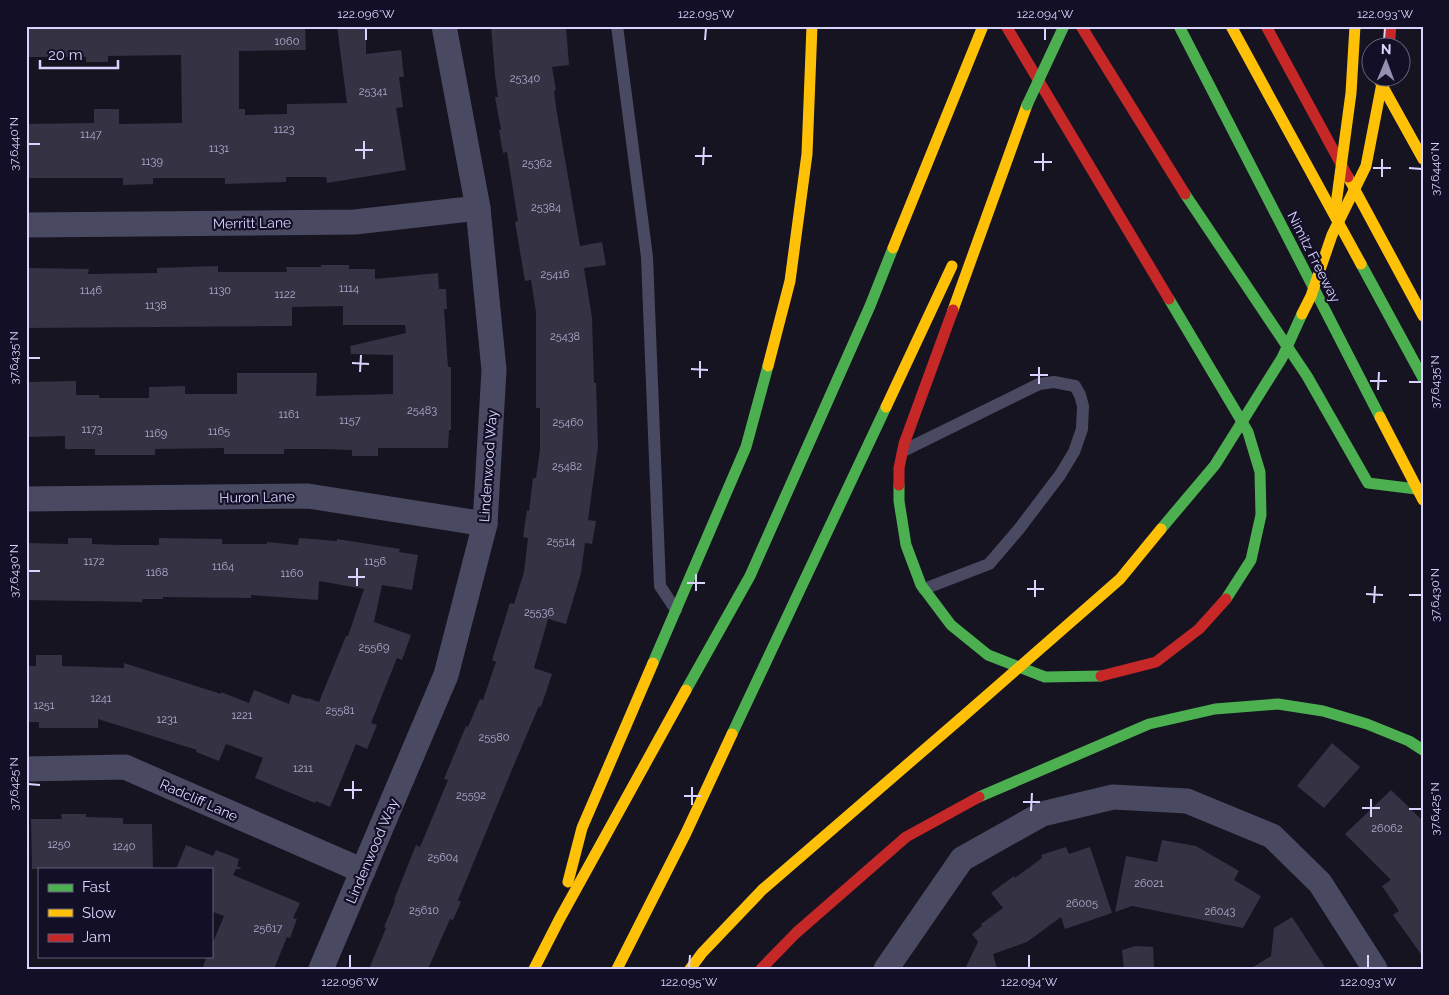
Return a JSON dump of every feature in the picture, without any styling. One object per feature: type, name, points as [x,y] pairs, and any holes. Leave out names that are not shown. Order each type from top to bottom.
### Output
[{"type":"highway","points":[[559,920],[582,828],[746,447],[790,281],[807,154],[812,26]]},
{"type":"highway","points":[[534,969],[559,920],[750,576],[870,306],[983,26]]},
{"type":"highway","points":[[1006,26],[1248,432],[1260,472],[1261,515],[1251,560],[1227,598],[1199,629],[1156,662],[1105,676],[1045,677],[988,655],[951,625],[921,585],[906,546],[899,501],[899,468],[904,444],[1027,105]]},
{"type":"highway","points":[[972,222],[1064,26]]},
{"type":"highway","points":[[1080,26],[1201,220],[1307,376],[1368,483],[1416,489]]},
{"type":"highway","name":"Nimitz Freeway","points":[[1179,26],[1423,500]]},
{"type":"highway","points":[[1232,26],[1423,378]]},
{"type":"highway","points":[[1266,26],[1423,316]]},
{"type":"highway","points":[[1351,26],[1362,47]]},
{"type":"highway","points":[[1332,235],[1351,93],[1355,26]]},
{"type":"highway","points":[[690,969],[702,953],[762,890],[1120,580],[1215,466],[1282,358],[1311,296],[1332,235],[1366,166],[1381,88]]},
{"type":"highway","points":[[1384,88],[1423,159]]},
{"type":"highway","points":[[617,969],[686,833],[956,258]]},
{"type":"highway","points":[[761,969],[796,933],[906,836],[988,792],[1149,724],[1215,709],[1278,704],[1323,711],[1367,724],[1409,741],[1423,750]]},
{"type":"street","name":"Lindenwood Way","points":[[321,969],[446,675],[485,524],[494,370],[478,208],[444,26]]},
{"type":"street","name":"Merritt Lane","points":[[26,225],[355,222],[478,208]]},
{"type":"street","name":"Huron Lane","points":[[26,499],[308,496],[485,524]]},
{"type":"street","name":"Radcliff Lane","points":[[26,768],[125,767],[363,872]]},
{"type":"street","points":[[886,969],[962,859],[1042,814],[1114,797],[1187,801],[1272,836],[1320,884],[1375,969]]},
{"type":"lane","points":[[617,26],[647,257],[660,586],[676,610]]},
{"type":"lane","points":[[903,451],[1039,384],[1054,382],[1075,386],[1080,395],[1083,406],[1082,429],[1074,452],[1060,475],[1019,529],[989,564],[924,589]]},
{"type":"building","points":[[26,26],[305,26],[306,50],[239,51],[239,109],[245,109],[245,115],[287,114],[287,104],[347,103],[337,26],[366,26],[366,54],[401,50],[404,77],[399,77],[403,107],[396,108],[406,170],[327,183],[326,177],[286,177],[286,182],[225,184],[225,178],[153,178],[153,184],[123,185],[123,178],[26,178],[26,124],[94,123],[94,109],[119,109],[119,124],[182,123],[181,55],[108,56],[108,62],[86,62],[86,57],[26,57]]},
{"type":"building","points":[[491,26],[566,26],[569,65],[552,67],[556,90],[554,91],[556,107],[580,246],[602,242],[606,265],[584,268],[592,318],[598,447],[588,520],[596,521],[592,544],[585,543],[581,573],[566,624],[548,619],[534,668],[552,674],[541,707],[539,706],[458,900],[461,902],[453,920],[450,919],[428,969],[369,969],[416,845],[420,847],[448,780],[444,779],[466,726],[468,727],[480,699],[483,700],[496,662],[492,660],[510,603],[514,604],[524,572],[528,538],[523,537],[527,510],[529,511],[533,478],[536,478],[540,449],[540,408],[536,408],[536,312],[531,280],[525,281],[515,222],[518,221],[507,152],[503,153],[499,130],[501,130],[495,97],[498,97]]},
{"type":"building","points":[[321,265],[349,265],[349,269],[375,269],[375,279],[438,273],[439,289],[446,289],[447,309],[444,309],[448,367],[451,367],[451,430],[449,430],[448,448],[378,448],[378,456],[352,456],[352,450],[324,449],[284,449],[284,454],[224,454],[224,448],[155,449],[155,455],[95,455],[95,449],[65,449],[65,436],[26,437],[26,382],[76,381],[76,395],[99,395],[99,398],[149,398],[149,387],[185,386],[185,394],[237,394],[237,373],[317,373],[316,396],[393,394],[393,355],[351,354],[350,346],[406,333],[405,325],[343,325],[343,306],[292,307],[292,326],[26,328],[26,274],[28,274],[28,268],[89,269],[88,274],[157,273],[157,268],[218,266],[218,272],[287,272],[286,267],[321,267]]},
{"type":"building","points":[[68,538],[92,538],[92,544],[120,545],[159,545],[159,538],[222,539],[222,544],[267,544],[267,542],[298,545],[299,538],[337,541],[337,539],[400,549],[399,552],[418,555],[412,590],[382,585],[374,622],[411,635],[402,660],[397,658],[371,723],[377,725],[367,749],[356,744],[330,807],[316,801],[315,803],[255,778],[263,758],[226,744],[219,761],[196,752],[197,750],[98,719],[98,728],[39,728],[39,722],[26,722],[26,666],[36,666],[36,655],[62,655],[62,666],[124,668],[124,663],[221,694],[221,692],[249,703],[254,690],[289,704],[292,694],[319,702],[346,636],[348,636],[364,589],[319,581],[318,600],[251,595],[251,598],[163,597],[163,599],[143,599],[142,602],[26,600],[26,543],[68,544]]},
{"type":"building","points":[[1332,743],[1360,767],[1324,808],[1297,786]]},
{"type":"building","points":[[1391,790],[1423,821],[1423,957],[1393,915],[1399,911],[1382,886],[1391,880],[1345,834]]},
{"type":"building","points":[[61,814],[86,814],[86,817],[123,818],[123,824],[152,824],[153,868],[32,869],[31,819],[62,819]]},
{"type":"building","points":[[1162,840],[1196,846],[1239,871],[1234,880],[1261,896],[1243,928],[1132,906],[1115,912],[1126,856],[1157,862]]},
{"type":"building","points":[[186,845],[213,856],[216,850],[239,859],[237,866],[242,869],[236,869],[233,875],[300,903],[293,918],[297,919],[290,938],[287,937],[274,969],[202,969],[206,958],[212,958],[212,945],[224,916],[212,911],[212,868],[176,868]]},
{"type":"building","points":[[1066,847],[1069,854],[1090,847],[1112,913],[1065,929],[1061,917],[1027,942],[993,954],[997,969],[965,969],[978,942],[972,934],[982,926],[981,924],[1003,908],[991,893],[1042,858],[1041,855]]},
{"type":"building","points":[[1292,917],[1326,969],[1250,969],[1271,956],[1274,928]]},
{"type":"building","points":[[1136,946],[1153,947],[1154,969],[1124,969],[1122,950]]},
{"type":"traffic: fast","points":[[1027,105],[1064,26]]},
{"type":"traffic: fast","points":[[1179,26],[1380,417]]},
{"type":"traffic: fast","points":[[1185,194],[1307,376],[1368,483],[1416,489]]},
{"type":"traffic: fast","points":[[686,690],[750,576],[870,306],[893,248]]},
{"type":"traffic: fast","points":[[1361,264],[1423,378]]},
{"type":"traffic: fast","points":[[1169,299],[1248,432],[1260,472],[1261,515],[1251,560],[1226,599]]},
{"type":"traffic: fast","points":[[1161,529],[1215,465],[1282,358],[1302,314]]},
{"type":"traffic: fast","points":[[653,663],[746,447],[768,366]]},
{"type":"traffic: fast","points":[[732,734],[886,407]]},
{"type":"traffic: fast","points":[[899,485],[899,501],[906,545],[921,585],[951,625],[988,655],[1045,677],[1101,676]]},
{"type":"traffic: fast","points":[[979,797],[1149,724],[1215,709],[1278,704],[1323,711],[1367,724],[1409,741],[1423,750]]},
{"type":"traffic: slow","points":[[768,366],[790,281],[807,154],[812,26]]},
{"type":"traffic: slow","points":[[893,248],[983,26]]},
{"type":"traffic: slow","points":[[1231,26],[1361,264]]},
{"type":"traffic: slow","points":[[1335,212],[1351,93],[1355,26]]},
{"type":"traffic: slow","points":[[1302,314],[1311,296],[1332,235],[1366,166],[1381,88]]},
{"type":"traffic: slow","points":[[1384,88],[1423,159]]},
{"type":"traffic: slow","points":[[953,310],[1027,105]]},
{"type":"traffic: slow","points":[[1348,177],[1423,316]]},
{"type":"traffic: slow","points":[[886,407],[952,266]]},
{"type":"traffic: slow","points":[[1380,417],[1423,500]]},
{"type":"traffic: slow","points":[[960,719],[1120,579],[1161,529]]},
{"type":"traffic: slow","points":[[568,882],[582,828],[653,663]]},
{"type":"traffic: slow","points":[[534,969],[686,690]]},
{"type":"traffic: slow","points":[[690,969],[702,953],[762,890],[960,719]]},
{"type":"traffic: slow","points":[[617,969],[686,833],[732,734]]},
{"type":"traffic: jam","points":[[1006,26],[1169,299]]},
{"type":"traffic: jam","points":[[1081,26],[1185,194]]},
{"type":"traffic: jam","points":[[1266,26],[1348,177]]},
{"type":"traffic: jam","points":[[1390,38],[1391,26]]},
{"type":"traffic: jam","points":[[899,485],[899,468],[904,444],[953,310]]},
{"type":"traffic: jam","points":[[1101,676],[1156,662],[1199,629],[1226,599]]},
{"type":"traffic: jam","points":[[761,969],[796,933],[906,837],[979,797]]}]
